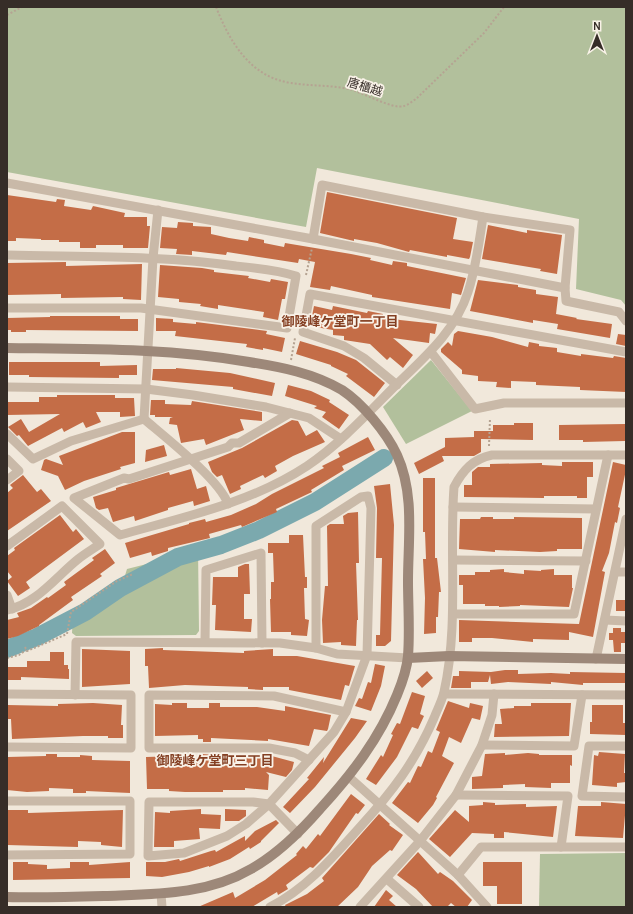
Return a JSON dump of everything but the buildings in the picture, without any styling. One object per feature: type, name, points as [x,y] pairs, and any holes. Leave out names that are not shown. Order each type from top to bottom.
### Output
[{"type":"street","points":[[7,183],[313,239],[566,288]]},
{"type":"street","points":[[313,239],[322,185],[483,217],[570,230],[566,301],[619,312],[626,321]]},
{"type":"street","points":[[144,419],[153,258],[158,210]]},
{"type":"street","points":[[290,413],[239,443],[232,443],[228,447],[129,480],[124,478],[74,498],[120,535],[228,504],[274,485],[307,466],[368,415],[431,352],[454,321],[468,292],[483,217]]},
{"type":"street","points":[[7,255],[153,258],[216,263],[296,276],[287,328],[150,308],[7,308]]},
{"type":"street","points":[[397,385],[364,358],[344,346],[303,332],[310,294],[626,352]]},
{"type":"street","points":[[7,348],[148,350],[223,358],[273,366],[320,378],[344,392],[363,407],[383,433],[397,455],[406,483],[410,508],[408,658],[399,692],[382,728],[349,777],[298,834],[266,860],[248,871],[204,887],[161,894],[7,897]]},
{"type":"street","points":[[431,352],[475,409],[504,403],[626,403]]},
{"type":"street","points":[[7,387],[146,389],[230,401],[309,418],[341,439]]},
{"type":"street","points":[[7,434],[33,459],[71,441],[144,419]]},
{"type":"street","points":[[144,419],[191,460],[226,496],[228,504]]},
{"type":"street","points":[[270,907],[301,888],[333,858],[380,805],[403,776],[424,741],[444,694],[453,614],[454,487],[461,474],[468,466],[484,456],[489,455],[626,455]]},
{"type":"street","points":[[453,614],[574,614],[596,519],[596,509],[608,455]]},
{"type":"street","points":[[7,459],[19,471],[7,480]]},
{"type":"street","points":[[298,834],[269,804],[253,802],[149,802],[148,856],[184,853],[227,836],[246,824],[269,804],[334,732],[346,712],[367,655],[371,508],[368,496],[361,497],[316,526],[316,648]]},
{"type":"street","points":[[7,546],[62,506],[100,544],[78,559],[34,598],[10,610],[7,594]]},
{"type":"street","points":[[453,507],[596,509]]},
{"type":"street","points":[[596,659],[626,519]]},
{"type":"street","points":[[205,642],[206,570],[261,553],[262,642]]},
{"type":"street","points":[[453,560],[586,561]]},
{"type":"street","points":[[615,572],[626,572]]},
{"type":"street","points":[[605,620],[626,621]]},
{"type":"street","points":[[75,694],[76,642],[262,642],[316,648],[337,654],[408,658],[449,656],[626,659]]},
{"type":"street","points":[[7,694],[131,695],[131,748],[7,747]]},
{"type":"street","points":[[444,694],[626,695]]},
{"type":"street","points":[[360,907],[387,879],[456,795],[482,745],[492,715],[494,694]]},
{"type":"street","points":[[309,760],[295,753],[269,748],[149,748],[149,695],[274,696],[346,712]]},
{"type":"street","points":[[482,745],[574,746],[582,695]]},
{"type":"street","points":[[626,746],[589,746],[582,796],[626,796]]},
{"type":"street","points":[[349,777],[458,875],[487,907]]},
{"type":"street","points":[[456,795],[568,796],[561,847]]},
{"type":"street","points":[[7,801],[130,802],[130,854],[7,855]]},
{"type":"street","points":[[458,875],[481,847],[626,847]]},
{"type":"street","points":[[387,879],[419,907]]},
{"type":"street","points":[[161,894],[162,907]]},
{"type":"path","points":[[7,15],[22,7]]},
{"type":"path","name":"唐櫃越","points":[[216,7],[227,34],[241,55],[274,79],[291,83],[349,89],[394,106],[404,106],[417,98],[484,33],[504,7]]},
{"type":"path","points":[[489,455],[490,418]]},
{"type":"path","points":[[7,658],[67,634],[71,612],[117,581],[132,574]]},
{"type":"path","points":[[25,647],[27,651]]},
{"type":"green space","points":[[7,7],[626,7],[626,306],[621,300],[576,289],[579,219],[317,168],[306,227],[7,172]]},
{"type":"green space","points":[[431,360],[472,411],[406,444],[383,407]]},
{"type":"green space","points":[[198,548],[199,631],[196,635],[76,636],[72,633],[73,615],[123,582],[127,569],[190,553]]},
{"type":"green space","points":[[626,853],[626,907],[539,907],[540,854]]},
{"type":"waterway","points":[[7,649],[37,637],[85,612],[120,588],[178,557],[221,545],[259,530],[315,502],[384,458]]},
{"type":"district","name":"御陵峰ケ堂町一丁目","points":[[340,321]]},
{"type":"district","name":"御陵峰ケ堂町三丁目","points":[[215,760]]}]
